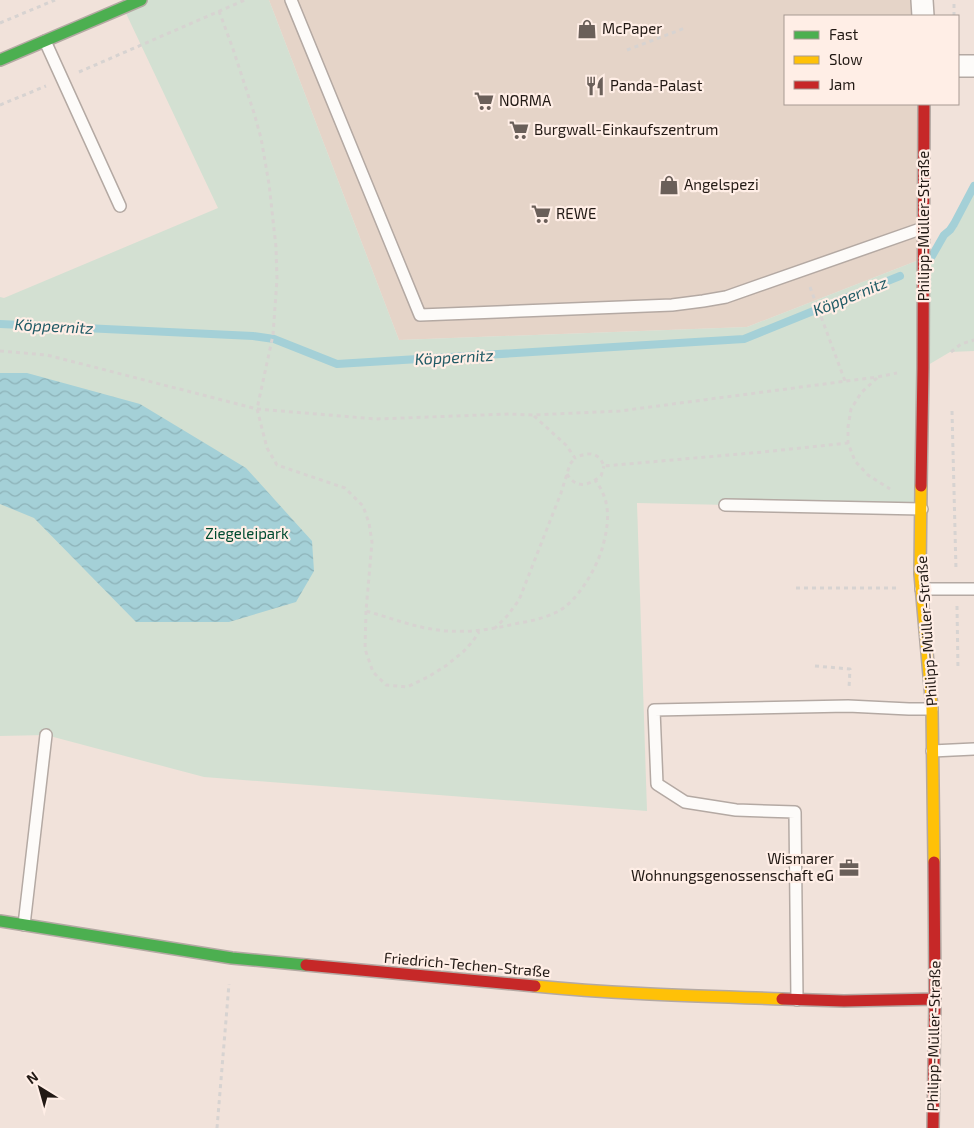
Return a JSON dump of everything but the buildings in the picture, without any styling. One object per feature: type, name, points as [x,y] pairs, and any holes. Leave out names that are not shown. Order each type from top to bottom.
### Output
[{"type":"street","points":[[1,58],[141,0]]},
{"type":"street","points":[[922,0],[922,15]]},
{"type":"street","points":[[959,66],[974,66]]},
{"type":"street","name":"Philipp-Müller-Straße","points":[[924,105],[924,283],[920,574],[932,708],[935,999],[933,1128]]},
{"type":"street","name":"Friedrich-Techen-Straße","points":[[0,921],[232,958],[579,990],[798,1000],[935,999]]},
{"type":"lane","points":[[292,0],[420,315],[672,305],[703,302],[726,297],[924,227]]},
{"type":"lane","points":[[45,41],[120,206]]},
{"type":"lane","points":[[725,505],[922,509]]},
{"type":"lane","points":[[921,589],[974,589]]},
{"type":"lane","points":[[798,1000],[795,812],[736,810],[685,802],[657,784],[654,710],[848,706],[908,709],[932,708]]},
{"type":"lane","points":[[24,925],[46,735]]},
{"type":"lane","points":[[932,750],[974,749]]},
{"type":"path","points":[[0,23],[55,0]]},
{"type":"path","points":[[0,105],[245,0]]},
{"type":"path","points":[[954,0],[954,15]]},
{"type":"path","points":[[219,11],[254,113],[261,138],[269,184],[277,279],[273,335],[257,409],[267,448],[277,465],[345,488],[363,506],[369,523],[372,542],[365,649],[373,672],[386,685],[407,687],[428,678],[464,651],[479,632]]},
{"type":"path","points":[[627,50],[685,28]]},
{"type":"path","points":[[816,302],[845,381]]},
{"type":"path","points":[[0,351],[47,355],[257,409],[376,419],[620,411],[877,377],[923,368]]},
{"type":"path","points":[[877,377],[862,393],[851,410],[848,443],[855,461],[868,475],[922,509]]},
{"type":"path","points":[[533,415],[566,445],[575,458]]},
{"type":"path","points":[[604,466],[848,443]]},
{"type":"path","points":[[494,629],[519,600],[570,464],[575,458],[583,454],[593,454],[602,461],[604,466],[601,476],[587,484],[577,484],[567,473]]},
{"type":"path","points":[[366,611],[421,627],[454,632],[479,632],[536,620],[560,610],[572,600],[589,578],[599,559],[606,536],[608,510],[605,496],[595,480]]},
{"type":"path","points":[[796,588],[904,588]]},
{"type":"path","points":[[815,666],[850,669],[848,706]]},
{"type":"path","points":[[217,1128],[232,958]]},
{"type":"shaded area","points":[[269,0],[922,0],[923,15],[784,15],[784,105],[924,105],[924,258],[747,327],[399,340]]},
{"type":"green space","name":"Ziegeleipark","points":[[141,0],[269,0],[399,340],[747,327],[924,258],[956,228],[974,192],[974,351],[950,352],[923,368],[922,509],[637,503],[647,811],[204,777],[46,735],[0,736],[0,297],[4,298],[218,208],[123,7]]},
{"type":"water","points":[[0,373],[27,373],[140,404],[246,468],[312,541],[314,571],[296,602],[229,622],[136,622],[34,518],[0,504]]},
{"type":"waterway","name":"Köppernitz","points":[[932,256],[944,235],[954,224],[974,186]]},
{"type":"waterway","name":"Köppernitz","points":[[0,324],[253,336],[274,339],[337,364],[744,339],[900,276]]},
{"type":"traffic: fast","points":[[0,60],[141,0]]},
{"type":"traffic: fast","points":[[0,921],[232,958],[306,965]]},
{"type":"traffic: slow","points":[[921,486],[920,574],[932,709],[934,862]]},
{"type":"traffic: slow","points":[[535,986],[628,993],[782,999]]},
{"type":"traffic: jam","points":[[921,486],[924,105]]},
{"type":"traffic: jam","points":[[933,1128],[935,999],[934,862]]},
{"type":"traffic: jam","points":[[306,965],[535,986]]},
{"type":"traffic: jam","points":[[782,999],[844,1001],[935,999]]},
{"type":"place","name":"McPaper","points":[[587,29]]},
{"type":"place","name":"Panda-Palast","points":[[595,86]]},
{"type":"place","name":"NORMA","points":[[484,101]]},
{"type":"place","name":"Burgwall-Einkaufszentrum","points":[[519,130]]},
{"type":"place","name":"Angelspezi","points":[[669,185]]},
{"type":"place","name":"REWE","points":[[541,214]]},
{"type":"place","name":"Wismarer Wohnungsgenossenschaft eG","points":[[849,868]]}]
